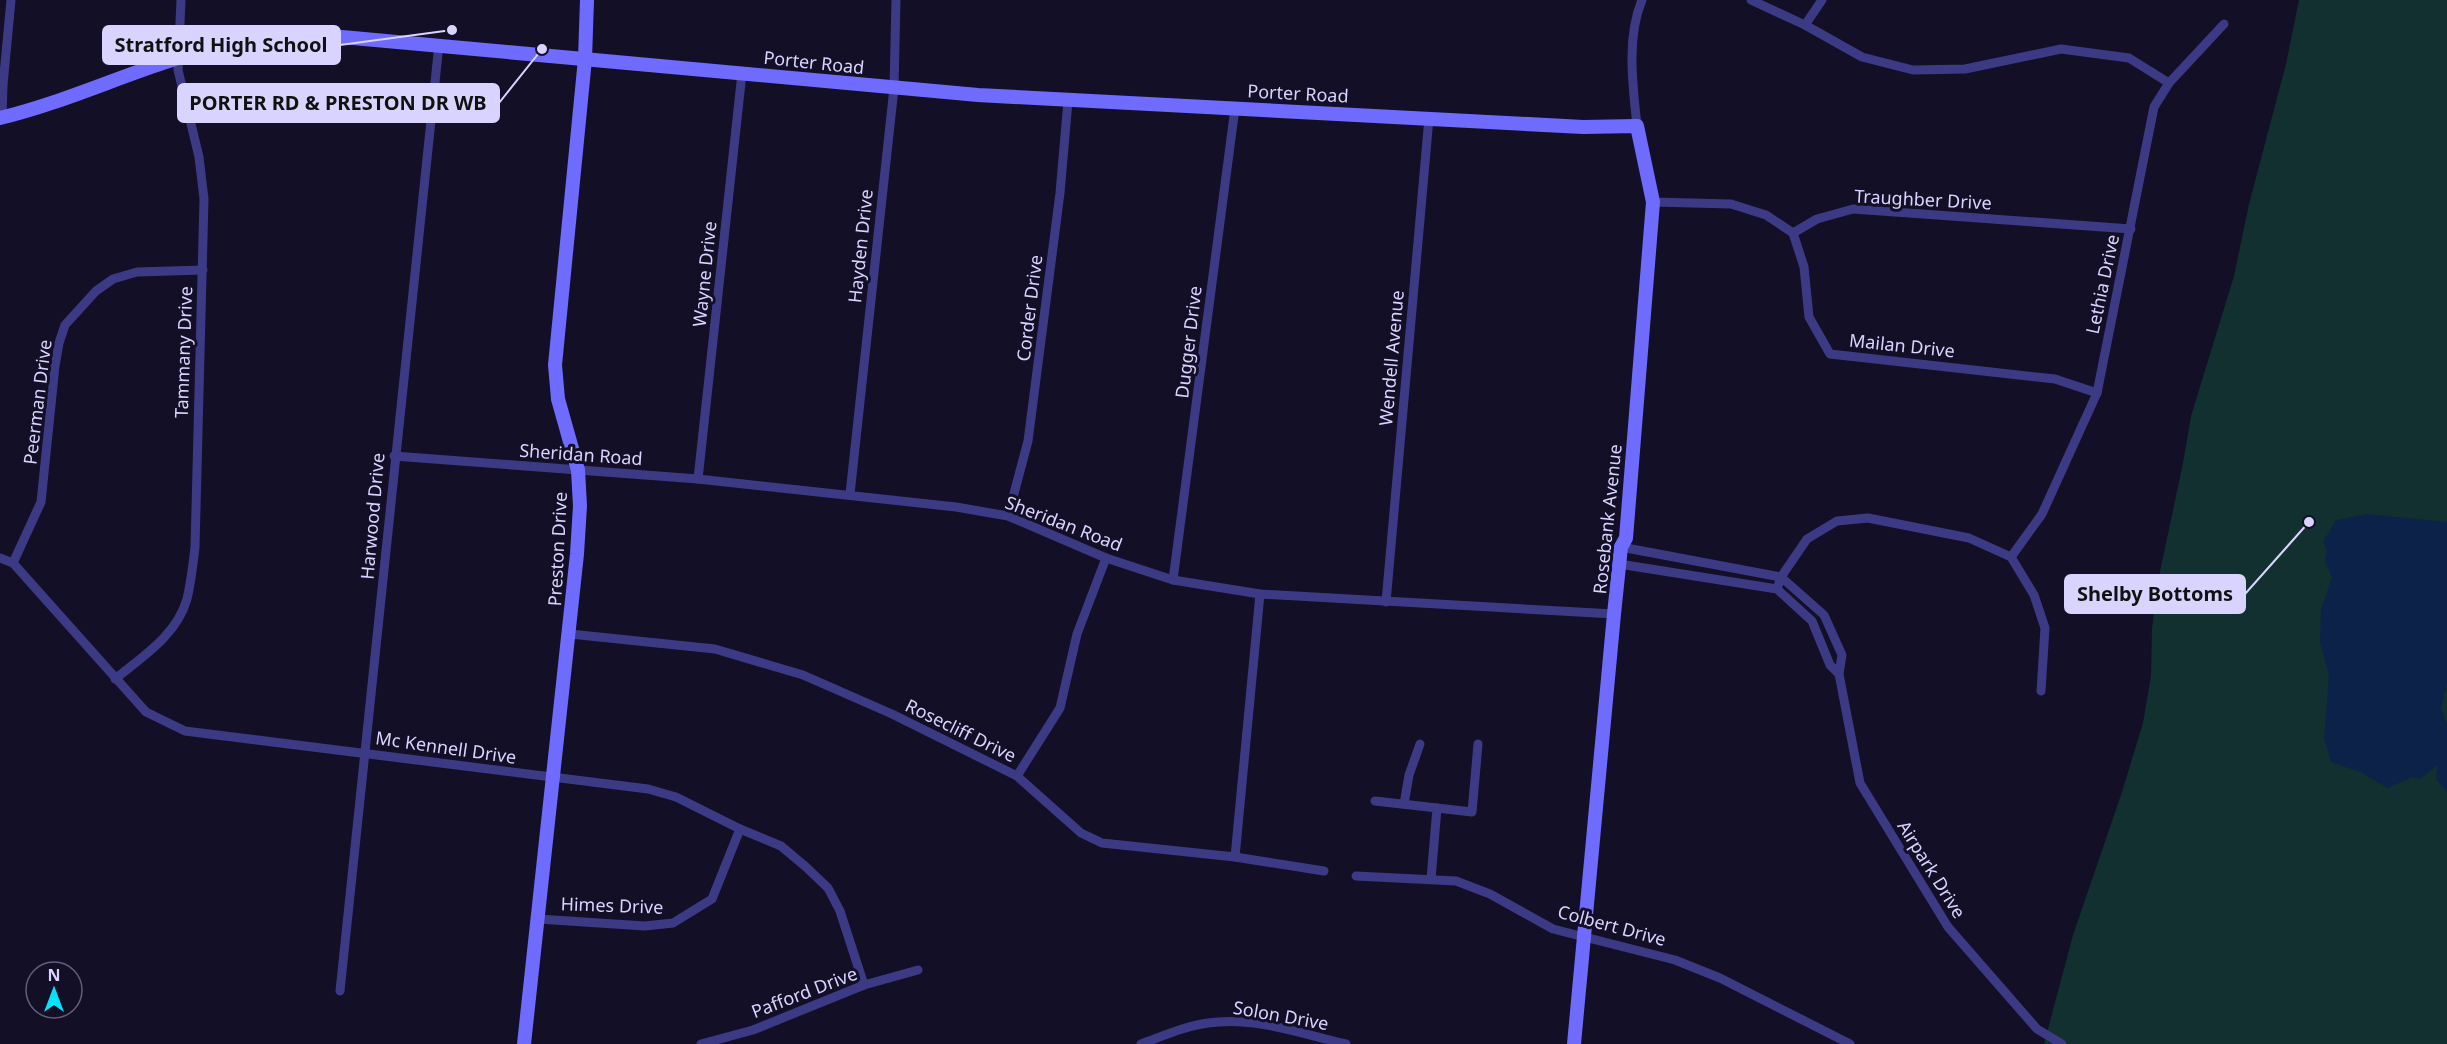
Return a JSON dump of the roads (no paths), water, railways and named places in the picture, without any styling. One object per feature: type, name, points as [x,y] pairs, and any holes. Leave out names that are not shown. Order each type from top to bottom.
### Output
[{"type":"street","points":[[1,118],[11,0]]},
{"type":"street","name":"Tammany Drive","points":[[115,679],[149,653],[173,628],[186,602],[195,548],[204,199],[199,157],[177,59],[181,0]]},
{"type":"street","name":"Preston Drive","points":[[524,1044],[570,634],[579,525],[578,470],[558,399],[555,364],[585,59],[587,0]]},
{"type":"street","name":"Hayden Drive","points":[[850,494],[894,88],[896,0]]},
{"type":"street","name":"Rosebank Avenue","points":[[1574,1044],[1586,936],[1619,564],[1621,547],[1626,538],[1653,202],[1637,126],[1631,64],[1638,9],[1642,0]]},
{"type":"street","points":[[1751,0],[1805,25],[1862,57],[1913,70],[1965,69],[2061,49],[2129,58],[2169,83]]},
{"type":"street","points":[[1805,25],[1822,0]]},
{"type":"street","name":"Lethia Drive","points":[[2011,557],[2042,514],[2097,393],[2154,107],[2169,83],[2224,24]]},
{"type":"street","name":"Porter Road","points":[[1,118],[218,47],[291,36],[320,35],[439,44],[894,88],[1068,101],[1583,127],[1637,126]]},
{"type":"street","name":"Harwood Drive","points":[[339,991],[439,44]]},
{"type":"street","name":"Wayne Drive","points":[[698,479],[742,73]]},
{"type":"street","name":"Corder Drive","points":[[1008,516],[1028,441],[1060,193],[1068,101]]},
{"type":"street","name":"Dugger Drive","points":[[1173,580],[1235,108]]},
{"type":"street","name":"Wendell Avenue","points":[[1386,602],[1429,118]]},
{"type":"street","points":[[1653,202],[1731,204],[1766,215],[1793,233]]},
{"type":"street","name":"Traughber Drive","points":[[1793,233],[1817,219],[1853,209],[2131,229]]},
{"type":"street","name":"Mailan Drive","points":[[1793,233],[1804,267],[1809,316],[1830,354],[2055,379],[2097,393]]},
{"type":"street","name":"Peerman Drive","points":[[13,563],[41,502],[55,366],[65,325],[96,291],[113,279],[137,272],[203,270]]},
{"type":"street","name":"Sheridan Road","points":[[394,456],[698,479],[957,507],[1008,516],[1106,558],[1173,580],[1260,594],[1614,614]]},
{"type":"street","points":[[1619,564],[1777,590],[1781,577],[1807,539],[1837,521],[1868,518],[1969,538],[2011,557],[2034,595],[2045,628],[2041,691]]},
{"type":"street","points":[[1621,547],[1781,577]]},
{"type":"street","name":"Mc Kennell Drive","points":[[0,558],[13,563],[146,712],[185,731],[648,789],[675,797],[781,846],[828,888],[840,910],[864,985]]},
{"type":"street","points":[[1017,776],[1060,708],[1077,634],[1106,558]]},
{"type":"street","name":"Airpark Drive","points":[[1781,577],[1824,615],[1842,655],[1839,674],[1860,783],[1948,927],[2037,1029],[2062,1044]]},
{"type":"street","name":"Airpark Drive","points":[[1777,590],[1812,621],[1830,665],[1839,674]]},
{"type":"street","points":[[1235,857],[1260,594]]},
{"type":"street","name":"Rosecliff Drive","points":[[570,634],[715,649],[753,658],[804,675],[892,714],[1017,776],[1081,833],[1102,843],[1235,857],[1324,871]]},
{"type":"street","points":[[1404,804],[1408,775],[1420,744]]},
{"type":"street","points":[[1375,801],[1472,812],[1479,744]]},
{"type":"street","points":[[1431,879],[1437,808]]},
{"type":"street","name":"Himes Drive","points":[[538,919],[645,926],[673,923],[712,898],[740,829]]},
{"type":"street","name":"Colbert Drive","points":[[1356,876],[1456,881],[1482,891],[1553,929],[1676,960],[1720,978],[1850,1044]]},
{"type":"street","name":"Pafford Drive","points":[[701,1044],[753,1030],[864,985],[918,970]]},
{"type":"street","name":"Solon Drive","points":[[1141,1044],[1183,1028],[1209,1022],[1238,1021],[1346,1044]]},
{"type":"water","points":[[2367,514],[2447,522],[2447,684],[2441,708],[2447,724],[2447,792],[2436,779],[2438,765],[2420,779],[2412,777],[2388,788],[2360,772],[2331,762],[2324,738],[2329,675],[2320,642],[2321,609],[2332,578],[2325,561],[2327,550],[2323,542],[2336,520]]},
{"type":"place","name":"Stratford High School","points":[[452,30]]},
{"type":"place","name":"PORTER RD & PRESTON DR WB","points":[[542,49]]},
{"type":"place","name":"Shelby Bottoms","points":[[2309,522]]}]
